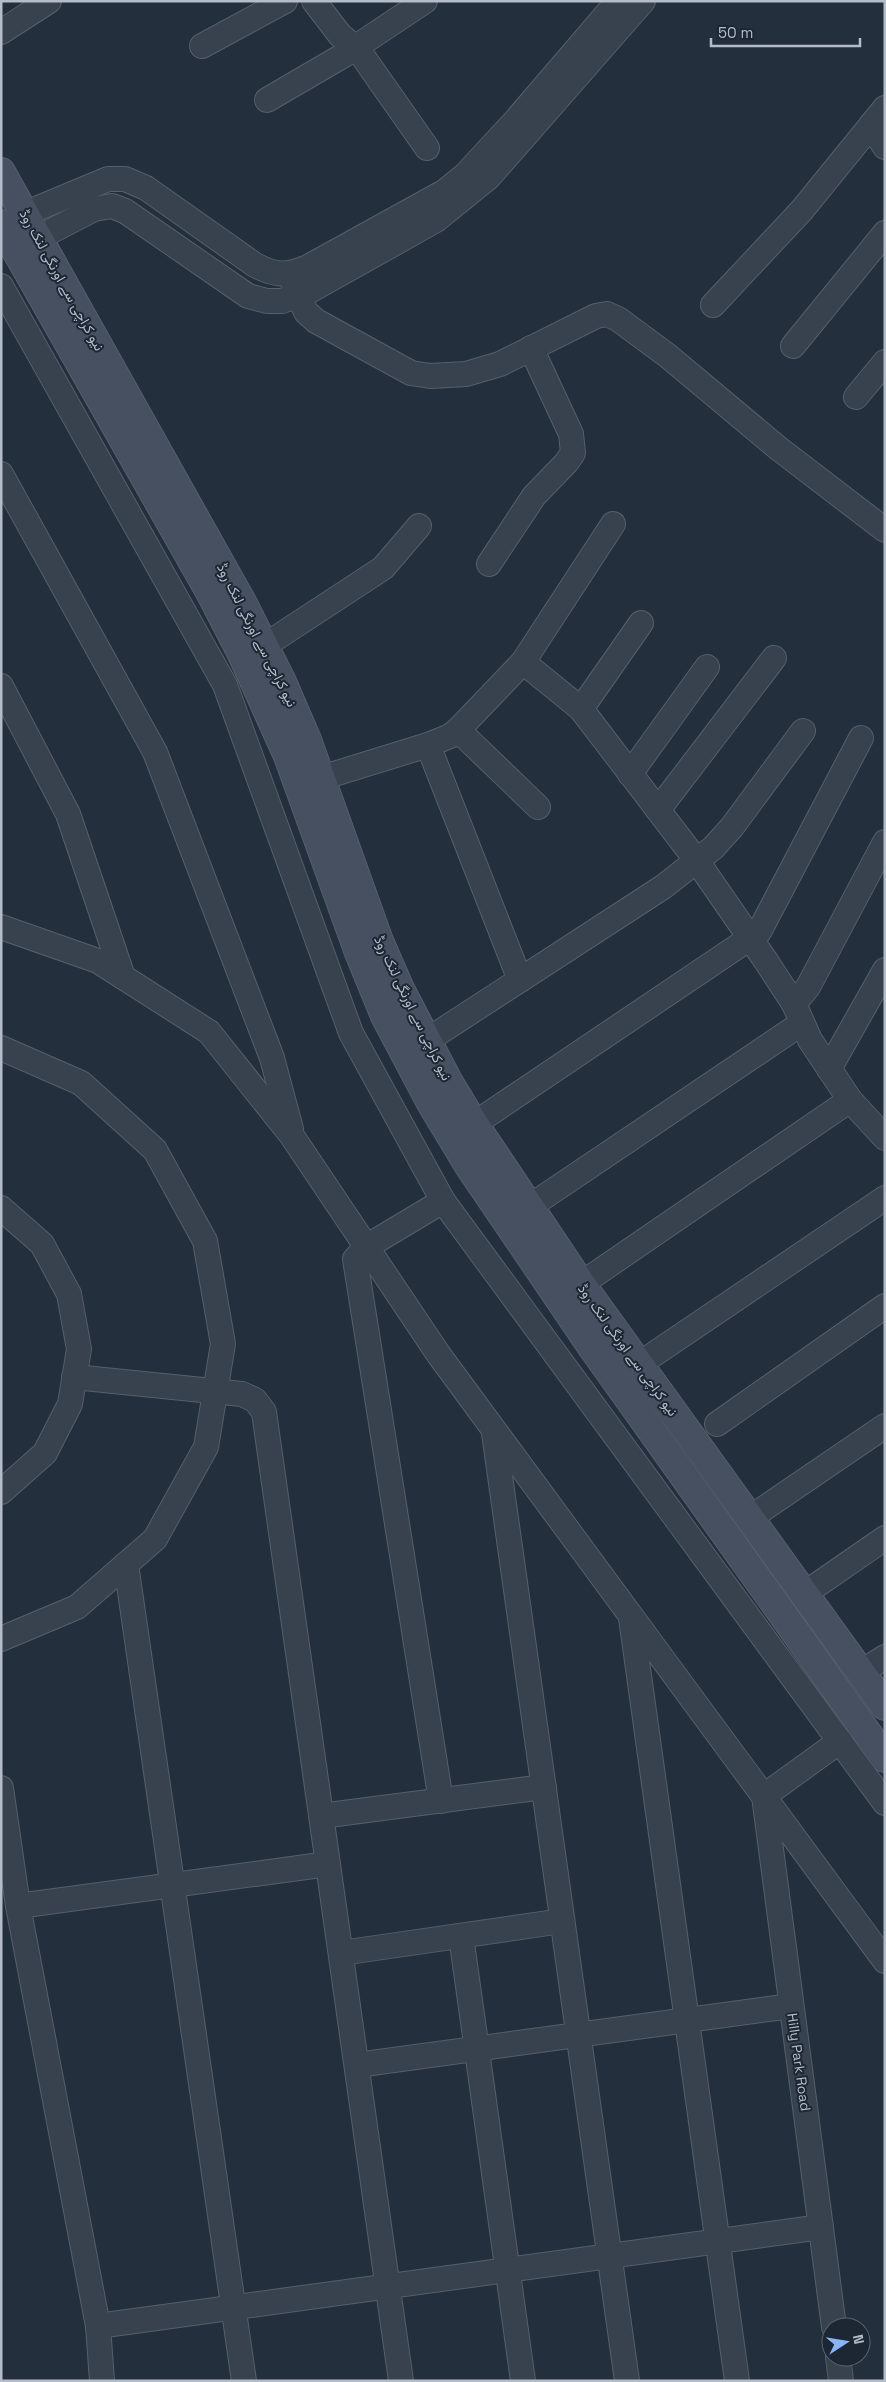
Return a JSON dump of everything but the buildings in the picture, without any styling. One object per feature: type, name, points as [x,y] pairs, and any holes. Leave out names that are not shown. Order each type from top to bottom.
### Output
[{"type":"street","points":[[1,32],[49,1]]},
{"type":"street","points":[[202,46],[286,1]]},
{"type":"street","points":[[314,1],[340,35],[355,48],[427,148]]},
{"type":"street","points":[[267,100],[355,48],[425,1]]},
{"type":"street","points":[[13,219],[108,179],[125,179],[146,188],[255,265],[271,273],[289,274],[308,268],[444,192],[458,181],[516,120],[618,1]]},
{"type":"street","points":[[38,238],[94,209],[112,206],[125,211],[248,296],[267,302],[282,301],[298,296],[436,220],[460,202],[488,178],[643,1]]},
{"type":"street","points":[[878,116],[885,147]]},
{"type":"street","points":[[713,305],[802,210],[878,116]]},
{"type":"street","name":"نیو کراچی سے اورنگی لنک روڈ","points":[[1,172],[13,219],[241,652],[288,756],[358,950],[385,1016],[431,1103],[469,1166],[592,1347],[885,1758]]},
{"type":"street","name":"نیو کراچی سے اورنگی لنک روڈ","points":[[13,219],[38,238],[187,503],[264,646],[290,698],[380,941],[426,1041],[474,1124],[580,1284],[885,1706]]},
{"type":"street","points":[[793,346],[885,233]]},
{"type":"street","points":[[289,274],[306,312],[316,320],[411,373],[430,376],[466,374],[500,364],[596,316],[607,314],[618,319],[668,356],[778,448],[885,530]]},
{"type":"street","points":[[1,286],[225,685],[351,1033],[443,1200],[885,1802]]},
{"type":"street","points":[[489,564],[534,496],[566,463],[572,453],[571,434],[532,348]]},
{"type":"street","points":[[856,397],[885,362]]},
{"type":"street","points":[[1,474],[155,752],[272,1058],[292,1136]]},
{"type":"street","points":[[321,778],[428,745],[450,736],[458,730],[523,662],[613,524]]},
{"type":"street","points":[[264,646],[383,568],[419,526]]},
{"type":"street","points":[[581,709],[641,623]]},
{"type":"street","points":[[658,810],[774,658]]},
{"type":"street","points":[[523,662],[581,709],[696,861],[751,940],[798,1014],[810,1040],[850,1100],[882,1128]]},
{"type":"street","points":[[630,774],[707,667]]},
{"type":"street","points":[[1,686],[68,814],[123,977]]},
{"type":"street","points":[[458,730],[538,807]]},
{"type":"street","points":[[426,1041],[664,887],[713,848],[732,827],[804,731]]},
{"type":"street","points":[[474,1124],[751,940],[759,932],[862,738]]},
{"type":"street","points":[[428,745],[520,980]]},
{"type":"street","points":[[529,1207],[798,1014],[808,987],[885,842]]},
{"type":"street","points":[[3,925],[98,961],[209,1032],[292,1136],[439,1355],[885,1961]]},
{"type":"street","points":[[829,1068],[885,970]]},
{"type":"street","points":[[1,1048],[81,1083],[155,1150],[205,1242],[223,1344],[206,1447],[155,1538],[77,1607],[1,1639]]},
{"type":"street","points":[[580,1284],[850,1100]]},
{"type":"street","points":[[469,1166],[491,1151]]},
{"type":"street","points":[[638,1365],[885,1198]]},
{"type":"street","points":[[441,1800],[355,1259],[366,1247],[443,1200]]},
{"type":"street","points":[[1,1208],[42,1244],[69,1294],[79,1349],[70,1404],[44,1453],[1,1492]]},
{"type":"street","points":[[717,1424],[885,1306]]},
{"type":"street","points":[[74,1377],[242,1394],[255,1400],[264,1412],[401,2381]]},
{"type":"street","points":[[750,1518],[885,1426]]},
{"type":"street","points":[[493,1429],[627,2381]]},
{"type":"street","points":[[710,1512],[733,1494]]},
{"type":"street","points":[[804,1594],[885,1538]]},
{"type":"street","points":[[126,1564],[244,2381]]},
{"type":"street","points":[[631,1616],[737,2381]]},
{"type":"street","points":[[860,1673],[885,1657]]},
{"type":"street","points":[[764,1796],[840,1741]]},
{"type":"street","points":[[321,1816],[544,1787]]},
{"type":"street","points":[[2,1792],[18,1906],[98,2326],[102,2381]]},
{"type":"street","name":"Hilly Park Road","points":[[764,1796],[833,2317]]},
{"type":"street","points":[[18,1906],[328,1864]]},
{"type":"street","points":[[341,1954],[562,1921]]},
{"type":"street","points":[[461,1936],[523,2381]]},
{"type":"street","points":[[357,2065],[791,2006]]},
{"type":"street","points":[[98,2326],[821,2226]]},
{"type":"street","points":[[839,2367],[841,2381]]}]
